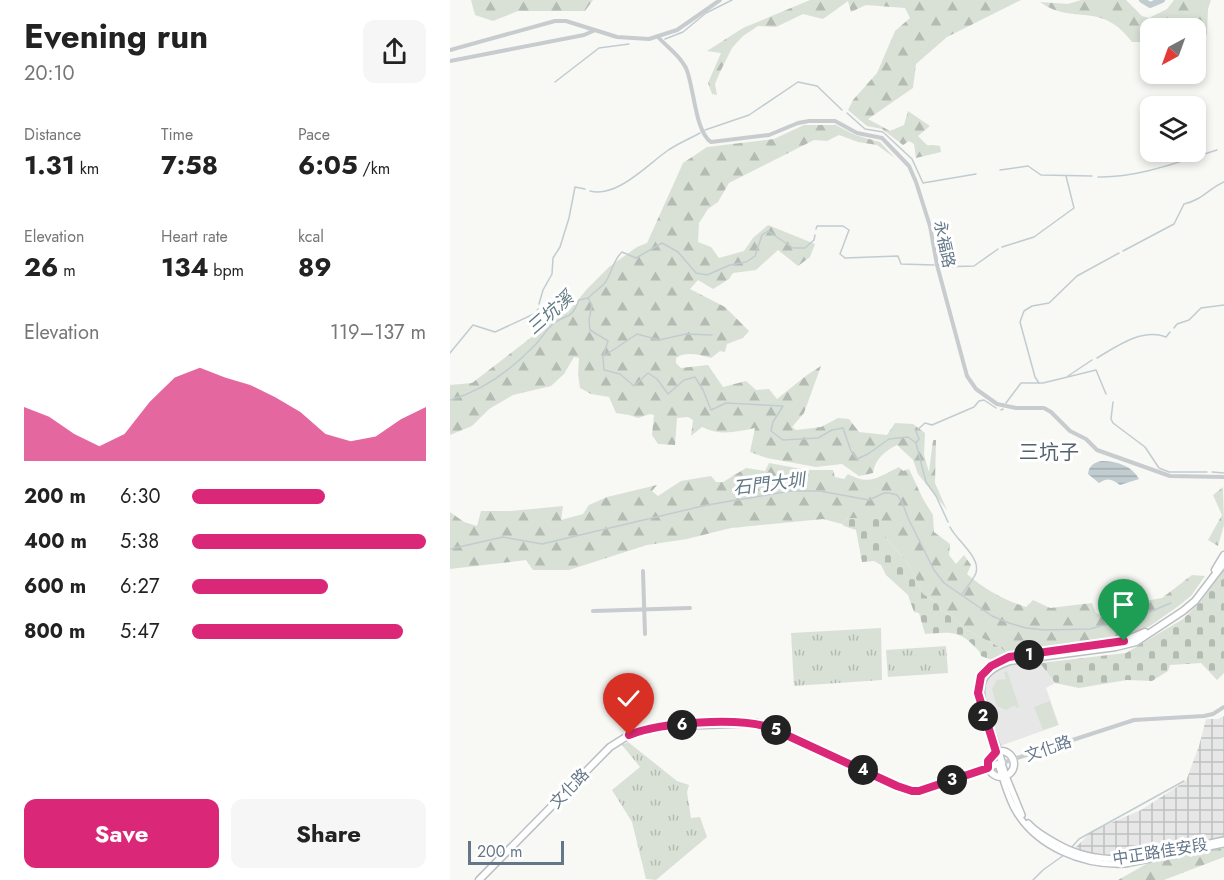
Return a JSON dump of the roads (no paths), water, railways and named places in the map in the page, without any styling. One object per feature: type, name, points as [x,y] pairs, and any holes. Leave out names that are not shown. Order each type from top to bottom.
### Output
[{"type":"main road","points":[[998,752],[978,693],[981,676],[991,666],[1009,657],[1131,639],[1189,602],[1205,584],[1224,555]]},
{"type":"main road","points":[[1000,764],[980,693],[983,680],[999,664],[1136,642],[1195,601],[1224,563]]},
{"type":"main road","name":"文化路","points":[[479,880],[610,747],[629,735],[653,727],[757,723],[912,791],[928,788],[1000,764]]},
{"type":"main road","points":[[998,752],[1009,754],[1013,760],[1012,770],[1004,777],[994,775],[988,768],[988,761],[998,752]]},
{"type":"main road","name":"中正路佳安段","points":[[1000,764],[1014,808],[1029,830],[1056,849],[1084,860],[1112,865],[1125,864],[1224,842]]},
{"type":"street","points":[[450,50],[555,21],[566,21],[593,31],[639,40],[658,37],[677,30],[720,0]]},
{"type":"street","points":[[450,61],[593,31]]},
{"type":"street","name":"永福路","points":[[658,37],[682,60],[691,82],[701,127],[704,135],[711,142],[769,135],[808,121],[835,121],[856,133],[882,138],[905,162],[916,182],[930,226],[937,265],[966,376],[989,400],[1005,407],[1044,408],[1057,416],[1070,431],[1086,440],[1097,450],[1163,474],[1224,477]]},
{"type":"street","points":[[643,571],[645,634]]},
{"type":"street","points":[[593,611],[690,608]]},
{"type":"street","name":"文化路","points":[[1000,764],[1134,720],[1204,716],[1213,714],[1224,707]]},
{"type":"waterway","points":[[665,39],[683,32],[706,13],[732,0]]},
{"type":"waterway","points":[[1142,0],[1150,5],[1162,0]]},
{"type":"waterway","points":[[555,82],[599,48],[629,44]]},
{"type":"waterway","points":[[705,130],[749,115],[798,82],[817,86],[842,110]]},
{"type":"waterway","points":[[847,113],[865,129],[883,132],[912,159],[923,183],[976,174]]},
{"type":"waterway","points":[[590,191],[611,190],[621,185],[671,148],[700,133]]},
{"type":"waterway","points":[[1098,177],[1143,172],[1217,150]]},
{"type":"waterway","points":[[1000,170],[1028,166],[1041,175],[1092,176]]},
{"type":"waterway","points":[[1002,247],[1034,237],[1074,208],[1066,176]]},
{"type":"waterway","points":[[1123,251],[1174,224],[1184,204],[1196,200],[1224,182]]},
{"type":"waterway","points":[[539,304],[543,290],[552,274],[553,258],[560,247],[569,218],[575,187],[585,189]]},
{"type":"waterway","points":[[816,229],[817,226],[843,226],[849,230],[840,254],[845,258],[898,256],[901,264],[934,265]]},
{"type":"waterway","points":[[588,298],[607,280],[622,252],[636,258],[662,243],[678,252],[696,273],[707,275],[730,265],[746,262],[755,256],[762,235],[768,231],[793,248],[805,248],[814,240],[815,235]]},
{"type":"waterway","points":[[939,265],[940,267],[974,266],[998,249]]},
{"type":"waterway","points":[[1039,383],[1035,377],[1020,322],[1024,311],[1032,306],[1049,303],[1077,276],[1119,253]]},
{"type":"waterway","name":"三坑溪","points":[[450,400],[474,391],[506,371],[535,345],[553,324],[571,314],[579,300],[588,298],[592,305],[590,330],[608,341],[603,357],[604,370],[620,374],[634,386],[648,373],[657,379],[668,394],[684,380],[695,377],[711,410],[726,403],[783,406],[773,422],[771,431],[783,440],[818,438],[832,430],[843,428],[851,451],[857,459],[889,439],[908,437],[916,443],[926,482],[936,496],[948,522]]},
{"type":"waterway","points":[[1174,328],[1177,324],[1189,320],[1201,308],[1224,305]]},
{"type":"waterway","points":[[450,353],[473,325],[495,332],[536,313],[538,309]]},
{"type":"waterway","points":[[1097,358],[1130,340],[1148,335],[1166,337],[1170,332]]},
{"type":"waterway","points":[[604,356],[637,334],[659,340],[686,334],[712,335]]},
{"type":"waterway","points":[[1068,376],[1092,360]]},
{"type":"waterway","points":[[1006,403],[1021,383],[1043,383],[1096,370],[1106,394]]},
{"type":"waterway","points":[[916,443],[919,439],[916,431],[925,423],[932,425],[974,407],[979,401],[984,400],[996,408]]},
{"type":"waterway","points":[[1113,402],[1111,419],[1113,423],[1145,447],[1159,468],[1169,472],[1207,472]]},
{"type":"waterway","points":[[1212,472],[1224,473]]},
{"type":"waterway","name":"石門大圳","points":[[450,549],[503,537],[542,544],[707,505],[791,491],[820,491],[869,500],[889,493],[897,495],[902,502],[934,570],[944,583],[992,616],[1009,623],[1044,630],[1090,629],[1147,613],[1171,603]]},
{"type":"waterway","name":"三坑溪","points":[[950,527],[972,555],[977,567],[975,576],[962,594]]},
{"type":"waterway","points":[[1071,848],[1079,839],[1184,781]]},
{"type":"waterway","points":[[1033,880],[1064,855]]},
{"type":"district","name":"三坑子","points":[[1049,452]]}]
